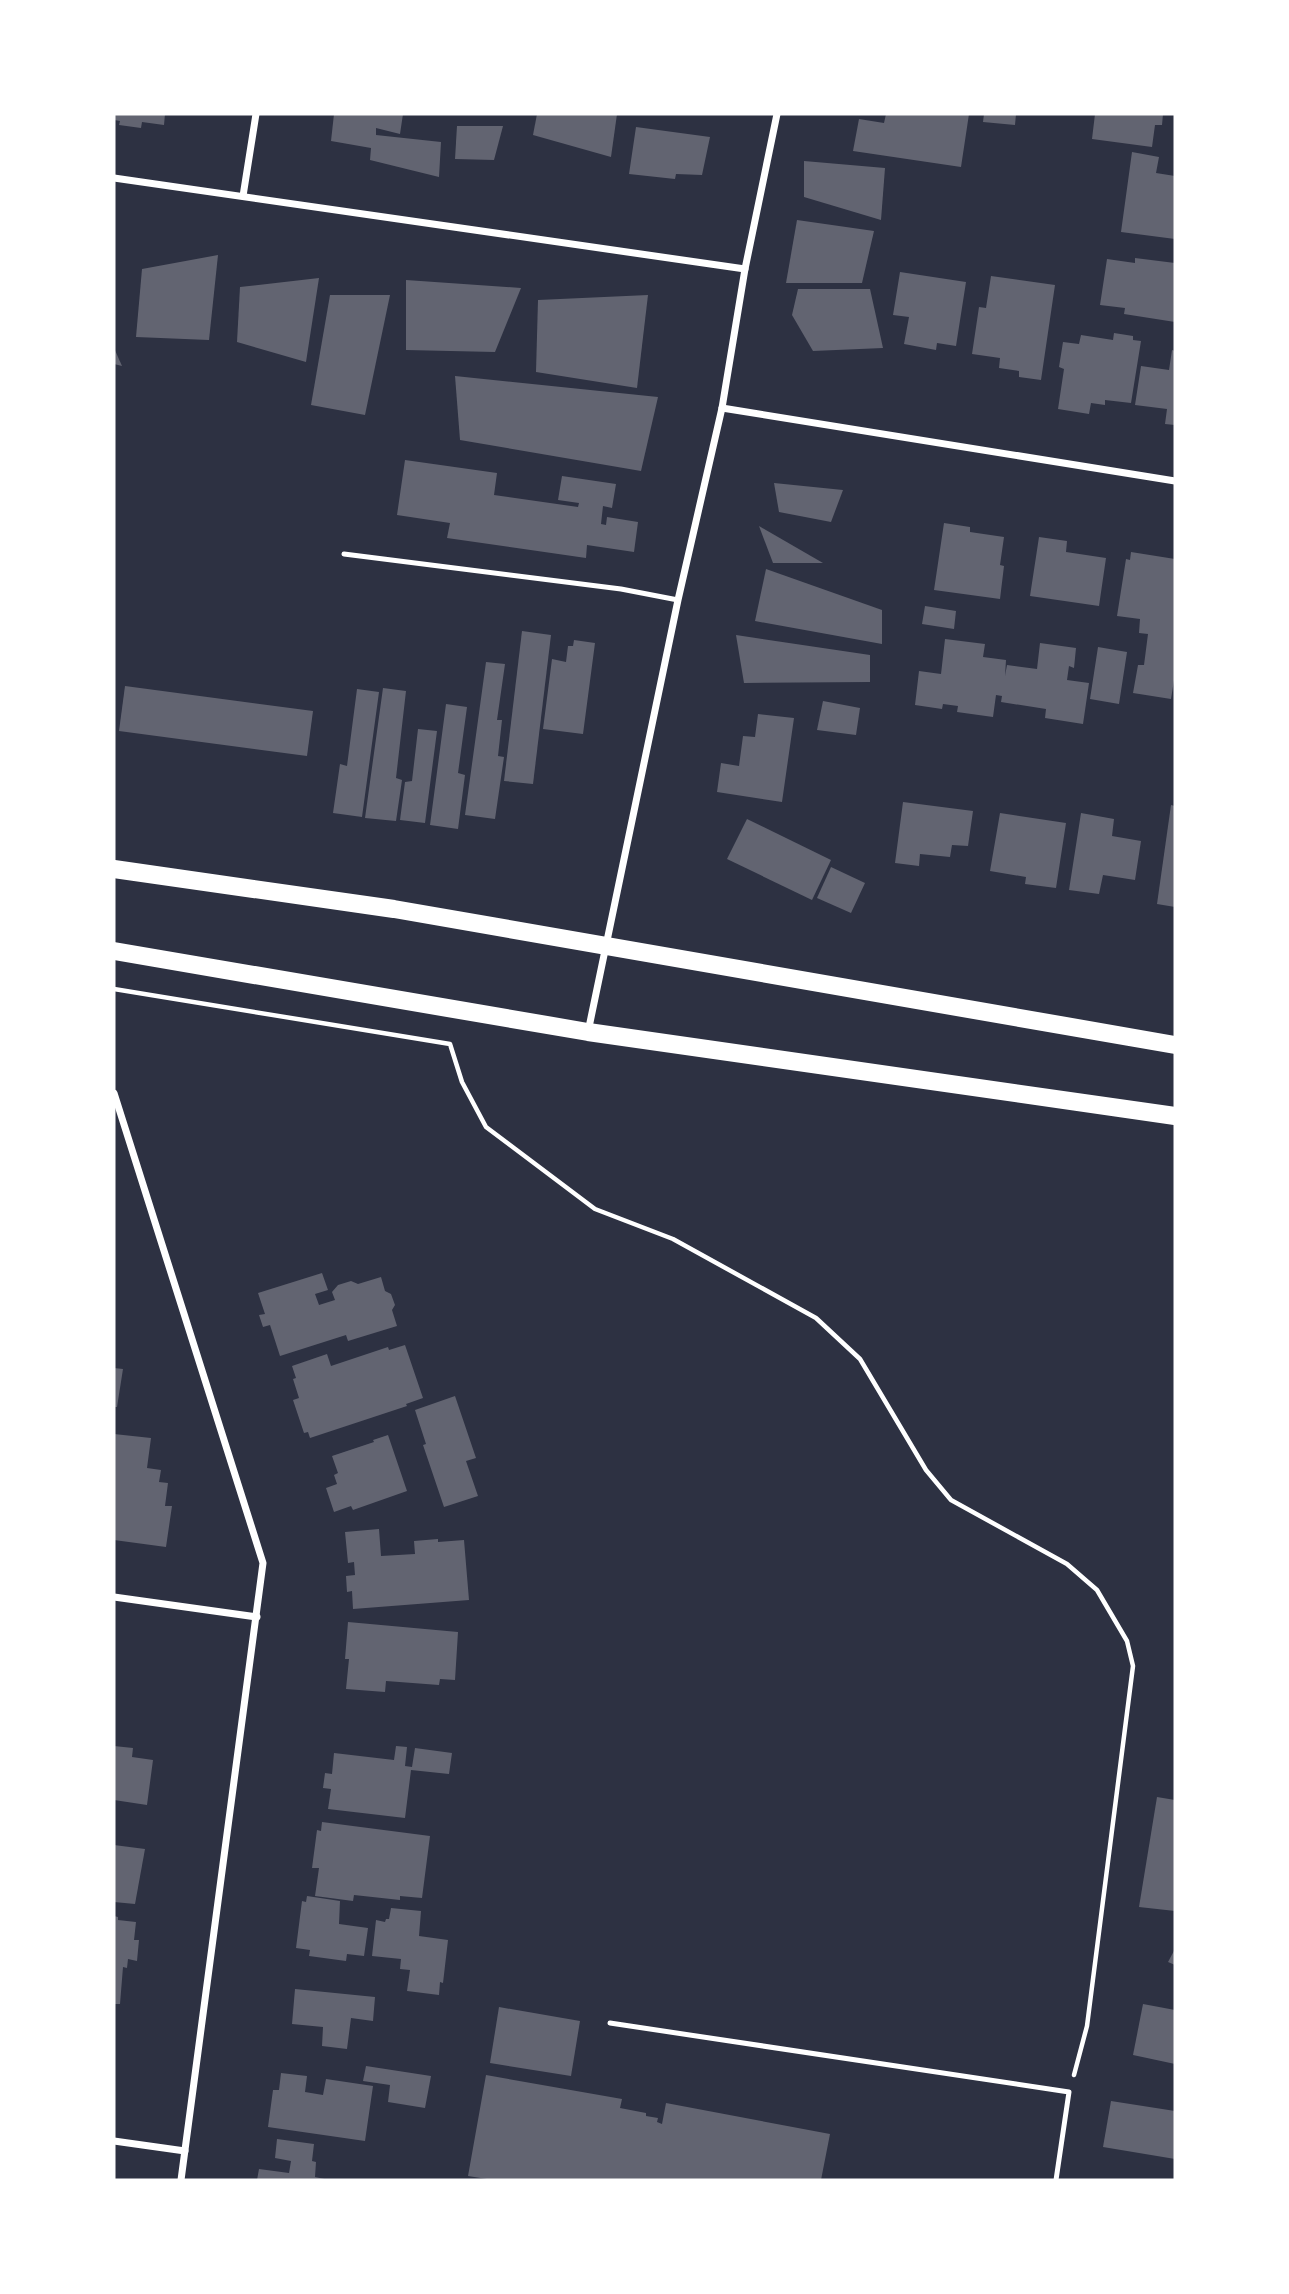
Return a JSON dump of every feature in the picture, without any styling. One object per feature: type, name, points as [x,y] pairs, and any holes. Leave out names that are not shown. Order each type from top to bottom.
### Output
[{"type":"main road","points":[[114,869],[394,909],[607,944],[1175,1045]]},
{"type":"main road","points":[[114,951],[588,1032],[1175,1116]]},
{"type":"street","points":[[243,196],[256,114]]},
{"type":"street","points":[[588,1032],[678,600],[722,408],[745,269],[777,114]]},
{"type":"street","points":[[114,178],[745,269]]},
{"type":"street","points":[[722,408],[1175,481]]},
{"type":"street","points":[[114,1093],[263,1563],[181,2180]]},
{"type":"street","points":[[114,1597],[257,1617]]},
{"type":"street","points":[[114,2141],[185,2151]]},
{"type":"lane","points":[[344,554],[621,589],[678,600]]},
{"type":"lane","points":[[610,2022],[1069,2092],[1056,2180]]},
{"type":"path","points":[[114,989],[450,1044],[462,1082],[486,1127],[594,1209],[673,1239],[816,1318],[860,1359],[926,1470],[951,1500],[1067,1564],[1097,1590],[1127,1641],[1133,1666],[1087,2026],[1069,2092]]},
{"type":"building","points":[[114,114],[165,114],[164,125],[142,122],[141,128],[119,125],[120,121],[114,120]]},
{"type":"building","points":[[334,114],[403,114],[400,134],[376,128],[376,135],[441,142],[439,177],[370,160],[371,148],[331,141]]},
{"type":"building","points":[[537,114],[617,114],[611,157],[533,135]]},
{"type":"building","points":[[886,114],[969,114],[961,167],[853,151],[859,119],[884,123]]},
{"type":"building","points":[[984,114],[1016,114],[1015,125],[983,122]]},
{"type":"building","points":[[1095,114],[1163,114],[1162,125],[1155,125],[1152,147],[1092,139]]},
{"type":"building","points":[[457,126],[503,126],[494,160],[455,159]]},
{"type":"building","points":[[636,127],[710,137],[702,175],[676,174],[675,179],[629,174]]},
{"type":"building","points":[[1132,152],[1159,157],[1156,173],[1175,176],[1175,239],[1121,232]]},
{"type":"building","points":[[804,161],[885,168],[881,220],[804,197]]},
{"type":"building","points":[[797,220],[874,231],[862,283],[786,283]]},
{"type":"building","points":[[218,255],[209,340],[136,337],[142,269]]},
{"type":"building","points":[[1135,258],[1175,263],[1175,322],[1124,314],[1125,308],[1100,305],[1107,259],[1135,263]]},
{"type":"building","points":[[900,272],[966,282],[956,346],[937,343],[936,350],[904,344],[909,317],[893,315]]},
{"type":"building","points":[[991,276],[1055,285],[1041,380],[1019,377],[1019,371],[999,368],[1000,358],[972,354],[979,307],[986,308]]},
{"type":"building","points":[[319,278],[306,362],[237,342],[240,287]]},
{"type":"building","points":[[406,280],[521,288],[495,352],[406,350]]},
{"type":"building","points":[[798,289],[870,289],[883,348],[813,351],[792,315]]},
{"type":"building","points":[[330,295],[390,295],[365,415],[311,405]]},
{"type":"building","points":[[648,295],[637,388],[536,372],[538,300]]},
{"type":"building","points":[[1114,333],[1133,336],[1133,340],[1141,341],[1131,403],[1105,400],[1105,405],[1091,403],[1089,414],[1058,409],[1064,369],[1059,367],[1063,342],[1079,344],[1081,335],[1113,340]]},
{"type":"building","points":[[114,348],[122,366],[114,364]]},
{"type":"building","points":[[1172,350],[1175,351],[1175,425],[1165,424],[1167,409],[1135,405],[1141,366],[1169,370]]},
{"type":"building","points":[[455,376],[658,397],[641,471],[460,440]]},
{"type":"building","points":[[405,460],[497,473],[494,495],[578,507],[579,503],[558,500],[562,476],[616,484],[612,508],[603,506],[601,524],[606,525],[607,517],[638,522],[634,552],[587,545],[586,558],[447,538],[450,523],[397,515]]},
{"type":"building","points":[[774,483],[843,490],[831,522],[779,512]]},
{"type":"building","points":[[944,523],[970,527],[970,532],[1004,537],[1000,565],[1004,566],[1000,599],[934,590]]},
{"type":"building","points":[[759,526],[823,563],[773,563]]},
{"type":"building","points":[[1039,537],[1067,541],[1066,552],[1106,558],[1099,606],[1030,596]]},
{"type":"building","points":[[1131,552],[1175,559],[1175,674],[1171,699],[1133,693],[1138,665],[1144,665],[1148,634],[1139,633],[1140,619],[1117,616],[1126,559],[1130,560]]},
{"type":"building","points":[[766,569],[882,610],[882,644],[755,621]]},
{"type":"building","points":[[925,606],[956,611],[954,629],[922,624]]},
{"type":"building","points":[[522,631],[551,635],[533,784],[504,781]]},
{"type":"building","points":[[736,635],[870,655],[870,682],[744,683]]},
{"type":"building","points":[[945,639],[985,644],[983,657],[1006,660],[1005,676],[1007,665],[1037,669],[1040,643],[1076,648],[1074,668],[1069,666],[1067,680],[1089,683],[1083,724],[1045,718],[1046,709],[1001,702],[1002,696],[996,695],[993,717],[957,712],[958,706],[943,704],[942,709],[915,705],[919,671],[941,674]]},
{"type":"building","points":[[574,640],[595,643],[583,734],[543,729],[552,659],[566,662],[568,646],[573,646]]},
{"type":"building","points":[[1098,647],[1127,652],[1119,704],[1090,699]]},
{"type":"building","points":[[486,662],[505,664],[497,720],[502,720],[498,756],[504,757],[495,819],[465,815]]},
{"type":"building","points":[[125,686],[313,711],[307,756],[119,731]]},
{"type":"building","points":[[383,688],[406,691],[396,778],[402,780],[396,821],[365,818]]},
{"type":"building","points":[[357,689],[379,692],[362,817],[333,813],[340,764],[347,766]]},
{"type":"building","points":[[823,701],[860,708],[856,735],[817,730]]},
{"type":"building","points":[[446,704],[467,707],[458,773],[465,775],[458,829],[430,825]]},
{"type":"building","points":[[758,714],[794,718],[782,802],[717,792],[721,763],[739,766],[743,736],[755,737]]},
{"type":"building","points":[[418,729],[437,731],[425,823],[400,820],[405,782],[412,781]]},
{"type":"building","points":[[903,802],[973,811],[968,846],[952,845],[950,857],[920,854],[919,866],[895,863]]},
{"type":"building","points":[[1171,805],[1175,806],[1175,907],[1157,904]]},
{"type":"building","points":[[1000,813],[1066,823],[1056,888],[1025,884],[1026,877],[990,871]]},
{"type":"building","points":[[1081,813],[1114,819],[1112,836],[1141,841],[1135,880],[1103,875],[1099,894],[1069,890]]},
{"type":"building","points":[[747,819],[831,860],[812,900],[727,859]]},
{"type":"building","points":[[831,867],[865,883],[851,913],[817,898]]},
{"type":"building","points":[[322,1273],[328,1290],[315,1294],[319,1305],[335,1300],[332,1292],[338,1285],[351,1281],[358,1284],[381,1277],[385,1291],[391,1294],[395,1305],[392,1310],[397,1326],[348,1341],[346,1335],[280,1356],[270,1325],[263,1327],[259,1315],[265,1314],[258,1293]]},
{"type":"building","points":[[405,1345],[423,1398],[406,1404],[407,1406],[310,1438],[308,1432],[304,1433],[293,1400],[299,1398],[292,1366],[327,1354],[331,1366],[388,1347],[389,1350]]},
{"type":"building","points":[[114,1368],[123,1369],[117,1407],[114,1407]]},
{"type":"building","points":[[455,1396],[476,1458],[466,1461],[478,1496],[444,1507],[423,1445],[426,1444],[415,1410]]},
{"type":"building","points":[[114,1434],[151,1438],[147,1468],[161,1470],[159,1482],[168,1483],[165,1506],[172,1506],[166,1547],[114,1540]]},
{"type":"building","points":[[388,1435],[407,1491],[353,1510],[351,1506],[334,1512],[326,1488],[337,1484],[334,1475],[338,1473],[332,1456]]},
{"type":"building","points":[[379,1529],[381,1556],[415,1554],[414,1541],[464,1540],[469,1600],[353,1609],[352,1591],[347,1592],[346,1576],[355,1575],[354,1562],[348,1563],[345,1532]]},
{"type":"building","points":[[348,1622],[458,1632],[455,1680],[440,1679],[439,1685],[386,1681],[385,1692],[346,1689],[349,1659],[345,1659]]},
{"type":"building","points":[[114,1746],[133,1748],[132,1757],[153,1760],[147,1805],[114,1800]]},
{"type":"building","points":[[396,1746],[407,1747],[405,1766],[412,1767],[415,1748],[452,1753],[449,1774],[411,1770],[405,1818],[328,1809],[331,1789],[323,1788],[325,1773],[332,1774],[334,1753],[394,1760]]},
{"type":"building","points":[[1157,1797],[1175,1800],[1175,1911],[1139,1907]]},
{"type":"building","points":[[322,1822],[430,1836],[422,1898],[400,1896],[400,1900],[354,1895],[353,1901],[315,1896],[319,1868],[312,1868],[317,1830],[321,1831]]},
{"type":"building","points":[[114,1845],[145,1849],[135,1904],[114,1902]]},
{"type":"building","points":[[307,1896],[340,1901],[339,1924],[368,1928],[364,1956],[347,1954],[346,1961],[309,1956],[310,1950],[296,1948],[302,1901],[306,1902]]},
{"type":"building","points":[[391,1908],[421,1911],[419,1936],[448,1940],[439,1995],[407,1991],[410,1970],[400,1969],[401,1959],[372,1956],[376,1920],[385,1922],[389,1919]]},
{"type":"building","points":[[114,1916],[118,1917],[118,1920],[136,1922],[134,1940],[139,1940],[137,1961],[128,1959],[127,1968],[123,1967],[120,2004],[114,2004]]},
{"type":"building","points":[[1175,1949],[1175,1965],[1168,1962]]},
{"type":"building","points":[[295,1989],[375,1997],[373,2021],[351,2018],[347,2049],[322,2046],[323,2027],[292,2024]]},
{"type":"building","points":[[1143,2004],[1175,2010],[1175,2064],[1133,2055]]},
{"type":"building","points":[[499,2007],[580,2021],[571,2076],[490,2063]]},
{"type":"building","points":[[366,2066],[431,2076],[425,2108],[388,2102],[390,2085],[363,2081]]},
{"type":"building","points":[[281,2073],[307,2076],[305,2092],[323,2095],[326,2079],[373,2086],[365,2141],[268,2127],[273,2090],[279,2090]]},
{"type":"building","points":[[486,2075],[622,2099],[620,2108],[646,2113],[646,2116],[658,2118],[657,2122],[662,2124],[666,2103],[830,2134],[821,2180],[493,2180],[468,2176]]},
{"type":"building","points":[[1111,2101],[1175,2111],[1175,2159],[1103,2147]]},
{"type":"building","points":[[277,2139],[314,2144],[312,2161],[316,2162],[315,2177],[329,2180],[257,2180],[259,2169],[289,2173],[291,2161],[275,2158]]}]
